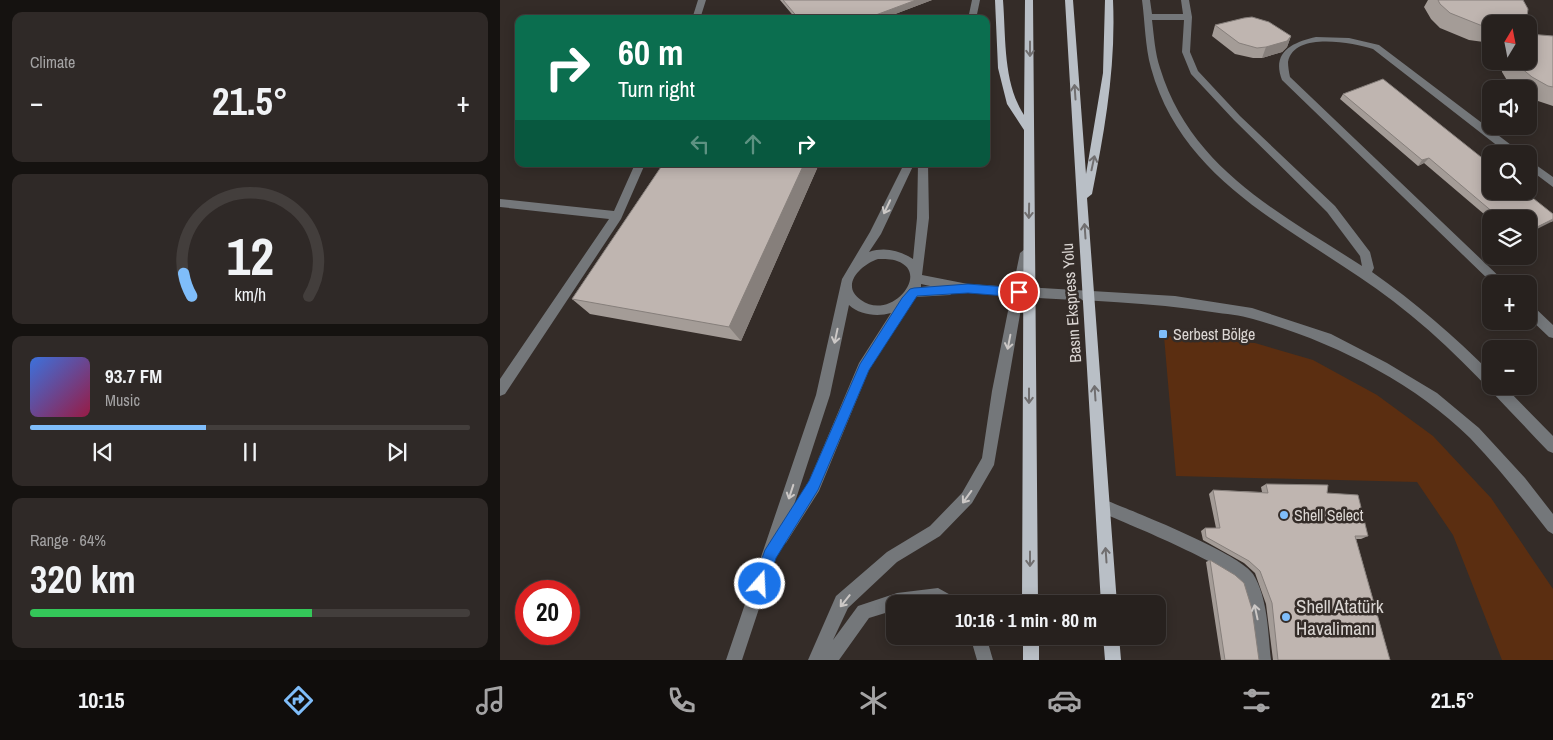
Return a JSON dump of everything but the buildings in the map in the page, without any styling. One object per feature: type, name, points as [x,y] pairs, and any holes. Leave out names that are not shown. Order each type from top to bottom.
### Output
[{"type":"main road","points":[[999,0],[1004,68],[1012,104],[1030,131]]},
{"type":"main road","points":[[1029,0],[1030,595]]},
{"type":"main road","name":"Basın Ekspress Yolu","points":[[1069,0],[1108,595]]},
{"type":"main road","points":[[1083,211],[1100,132],[1109,73],[1111,37],[1109,0]]},
{"type":"main road","points":[[1031,645],[1031,660]]},
{"type":"main road","points":[[1112,645],[1113,660]]},
{"type":"street","points":[[697,15],[702,0]]},
{"type":"street","points":[[973,15],[976,0]]},
{"type":"street","points":[[1146,0],[1156,67],[1173,108],[1195,145],[1228,180],[1250,198],[1314,243],[1365,274],[1430,324],[1482,373]]},
{"type":"street","points":[[1185,0],[1188,17],[1186,52],[1194,72],[1237,118],[1331,209],[1366,256],[1368,268],[1365,274]]},
{"type":"street","points":[[1149,18],[1188,17]]},
{"type":"street","points":[[1492,275],[1284,78],[1283,62],[1292,48],[1311,40],[1323,38],[1349,40],[1376,47],[1503,145]]},
{"type":"street","points":[[500,390],[617,216],[639,167]]},
{"type":"street","points":[[734,660],[823,394],[847,278],[875,234],[908,167]]},
{"type":"street","points":[[770,554],[814,486],[864,367],[910,297],[917,275],[922,218],[923,167]]},
{"type":"street","points":[[1537,170],[1553,183]]},
{"type":"street","points":[[500,203],[617,216]]},
{"type":"street","points":[[816,660],[842,602],[892,557],[935,531],[967,498],[989,460],[999,391],[1028,243]]},
{"type":"street","points":[[852,269],[868,258],[888,254],[906,259],[912,265],[917,275],[968,289]]},
{"type":"street","points":[[846,288],[849,298],[857,306],[868,310],[881,311],[895,308],[910,297],[968,289],[1175,301],[1252,313],[1327,338],[1382,367],[1432,397],[1474,433],[1520,483],[1553,526]]},
{"type":"street","points":[[1537,318],[1553,333]]},
{"type":"street","points":[[1504,395],[1553,446]]},
{"type":"street","points":[[1103,506],[1198,548],[1229,565],[1247,578],[1256,611],[1263,660]]},
{"type":"street","points":[[829,660],[864,612],[886,605]]},
{"type":"street","points":[[982,645],[984,660]]},
{"type":"shaded area","points":[[1164,336],[1255,343],[1313,360],[1377,395],[1433,436],[1491,498],[1553,589],[1553,660],[1502,660],[1453,535],[1417,482],[1176,476]]},
{"type":"place","name":"Serbest Bölge","points":[[1163,334]]},
{"type":"place","name":"Shell Select","points":[[1284,515]]},
{"type":"place","name":"Shell Atatürk Havalimanı","points":[[1286,617]]},
{"type":"route","points":[[760,584],[770,554],[814,486],[864,367],[906,301],[914,292],[968,289],[1019,292]]}]
